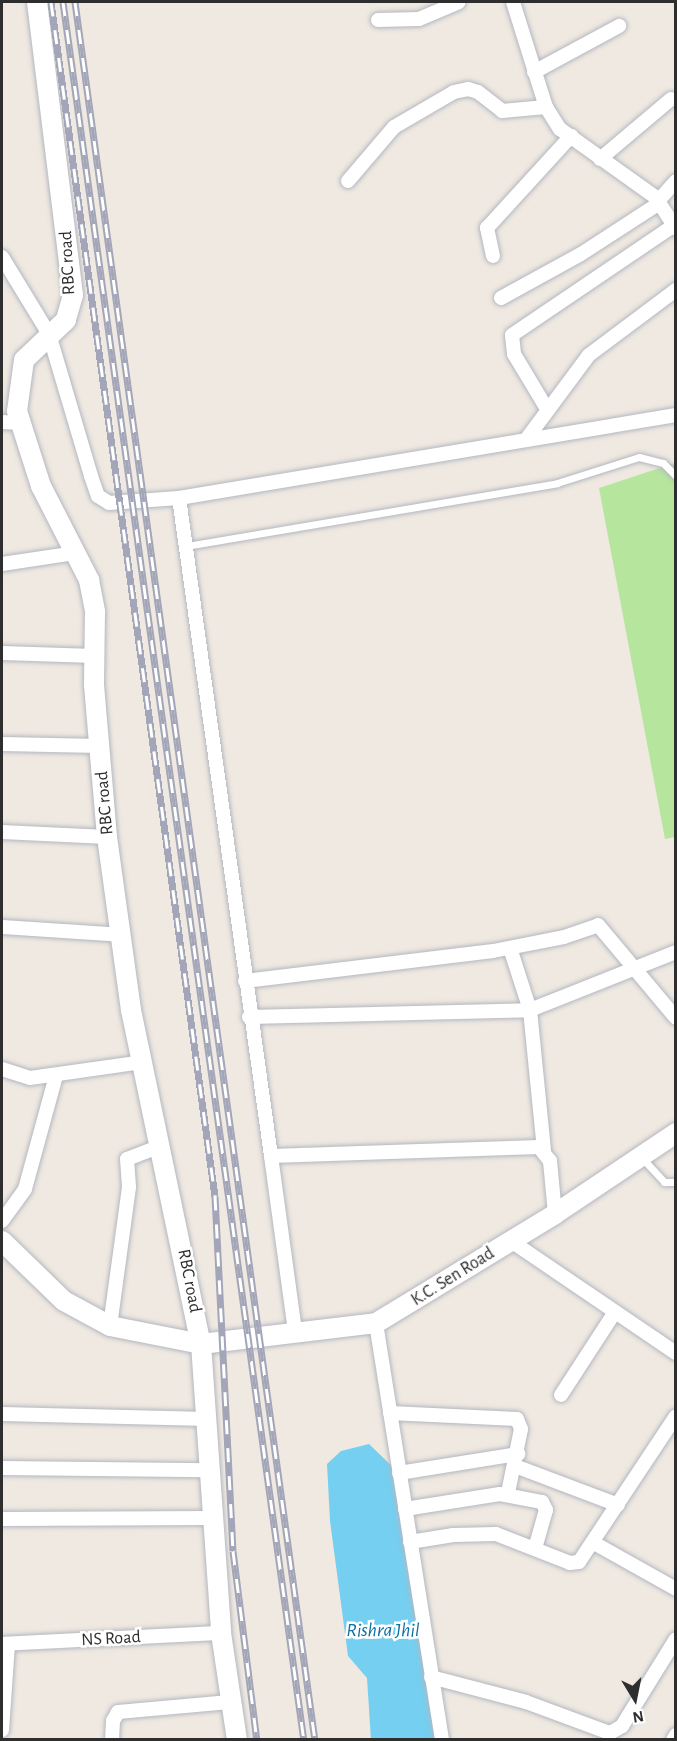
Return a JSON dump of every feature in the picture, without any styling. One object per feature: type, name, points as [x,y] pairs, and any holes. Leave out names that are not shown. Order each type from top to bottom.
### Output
[{"type":"street","name":"RBC road","points":[[37,2],[73,295],[66,320],[24,360],[17,411],[11,422],[89,580],[95,612],[95,656],[107,837],[142,1062],[201,1344],[208,1419],[220,1633],[237,1740]]},
{"type":"street","points":[[513,2],[546,107],[570,136],[658,202],[674,228],[512,335],[514,354],[547,410]]},
{"type":"street","points":[[378,20],[419,19],[454,3]]},
{"type":"street","points":[[534,72],[619,26]]},
{"type":"street","points":[[348,181],[394,127],[454,92],[468,89],[477,92],[502,111],[546,107]]},
{"type":"street","points":[[600,159],[671,99]]},
{"type":"street","points":[[493,256],[487,228],[570,136]]},
{"type":"street","points":[[501,298],[581,254],[658,202],[675,181]]},
{"type":"street","points":[[2,257],[49,334],[98,496],[109,503],[121,504],[179,498],[528,437],[675,415]]},
{"type":"street","points":[[528,437],[590,355],[675,290]]},
{"type":"street","points":[[179,498],[249,1017],[295,1332]]},
{"type":"street","points":[[2,564],[76,554]]},
{"type":"street","points":[[2,653],[95,656]]},
{"type":"street","points":[[2,744],[100,746]]},
{"type":"street","points":[[2,832],[107,837]]},
{"type":"street","points":[[245,981],[510,948],[564,937],[598,925],[675,1018]]},
{"type":"street","points":[[2,927],[121,935]]},
{"type":"street","points":[[510,948],[530,1010],[544,1150],[550,1161],[555,1214]]},
{"type":"street","points":[[249,1017],[530,1010],[675,952]]},
{"type":"street","points":[[2,1069],[16,1076],[56,1076],[142,1062]]},
{"type":"street","points":[[2,1221],[25,1189],[56,1076]]},
{"type":"street","name":"K.C. Sen Road","points":[[2,1241],[56,1295],[92,1319],[110,1326],[201,1344],[376,1323],[555,1214],[642,1158],[675,1133]]},
{"type":"street","points":[[110,1326],[129,1187],[127,1159],[159,1147]]},
{"type":"street","points":[[271,1156],[544,1150]]},
{"type":"street","points":[[511,1241],[675,1353]]},
{"type":"street","points":[[561,1395],[615,1312]]},
{"type":"street","points":[[376,1323],[442,1740]]},
{"type":"street","points":[[390,1413],[517,1419],[521,1429],[517,1460],[508,1493]]},
{"type":"street","points":[[2,1414],[208,1419]]},
{"type":"street","points":[[410,1542],[477,1533],[506,1536],[575,1564],[594,1543],[675,1416]]},
{"type":"street","points":[[399,1473],[517,1460],[618,1505]]},
{"type":"street","points":[[2,1468],[210,1470]]},
{"type":"street","points":[[405,1509],[508,1493],[544,1504],[546,1510],[535,1548]]},
{"type":"street","points":[[2,1519],[213,1518]]},
{"type":"street","points":[[594,1543],[675,1589]]},
{"type":"street","name":"NS Road","points":[[5,1644],[220,1633]]},
{"type":"street","points":[[431,1677],[526,1702],[610,1733],[622,1726],[675,1640]]},
{"type":"street","points":[[2,1730],[5,1644]]},
{"type":"street","points":[[112,1740],[113,1721],[118,1712],[230,1702]]},
{"type":"street","points":[[673,1740],[675,1736]]},
{"type":"lane","points":[[186,546],[557,483],[639,457],[663,463],[675,476]]},
{"type":"lane","points":[[642,1158],[664,1182],[675,1182]]},
{"type":"green space","points":[[675,463],[675,837],[665,839],[599,488]]},
{"type":"water","name":"Rishra Jhil","points":[[369,1444],[399,1473],[437,1739],[371,1740],[367,1678],[348,1656],[330,1521],[327,1464],[341,1451]]},
{"type":"railway","points":[[51,2],[215,1196],[233,1551],[257,1740]]},
{"type":"railway","points":[[63,2],[304,1740]]},
{"type":"railway","points":[[75,2],[315,1740]]}]
